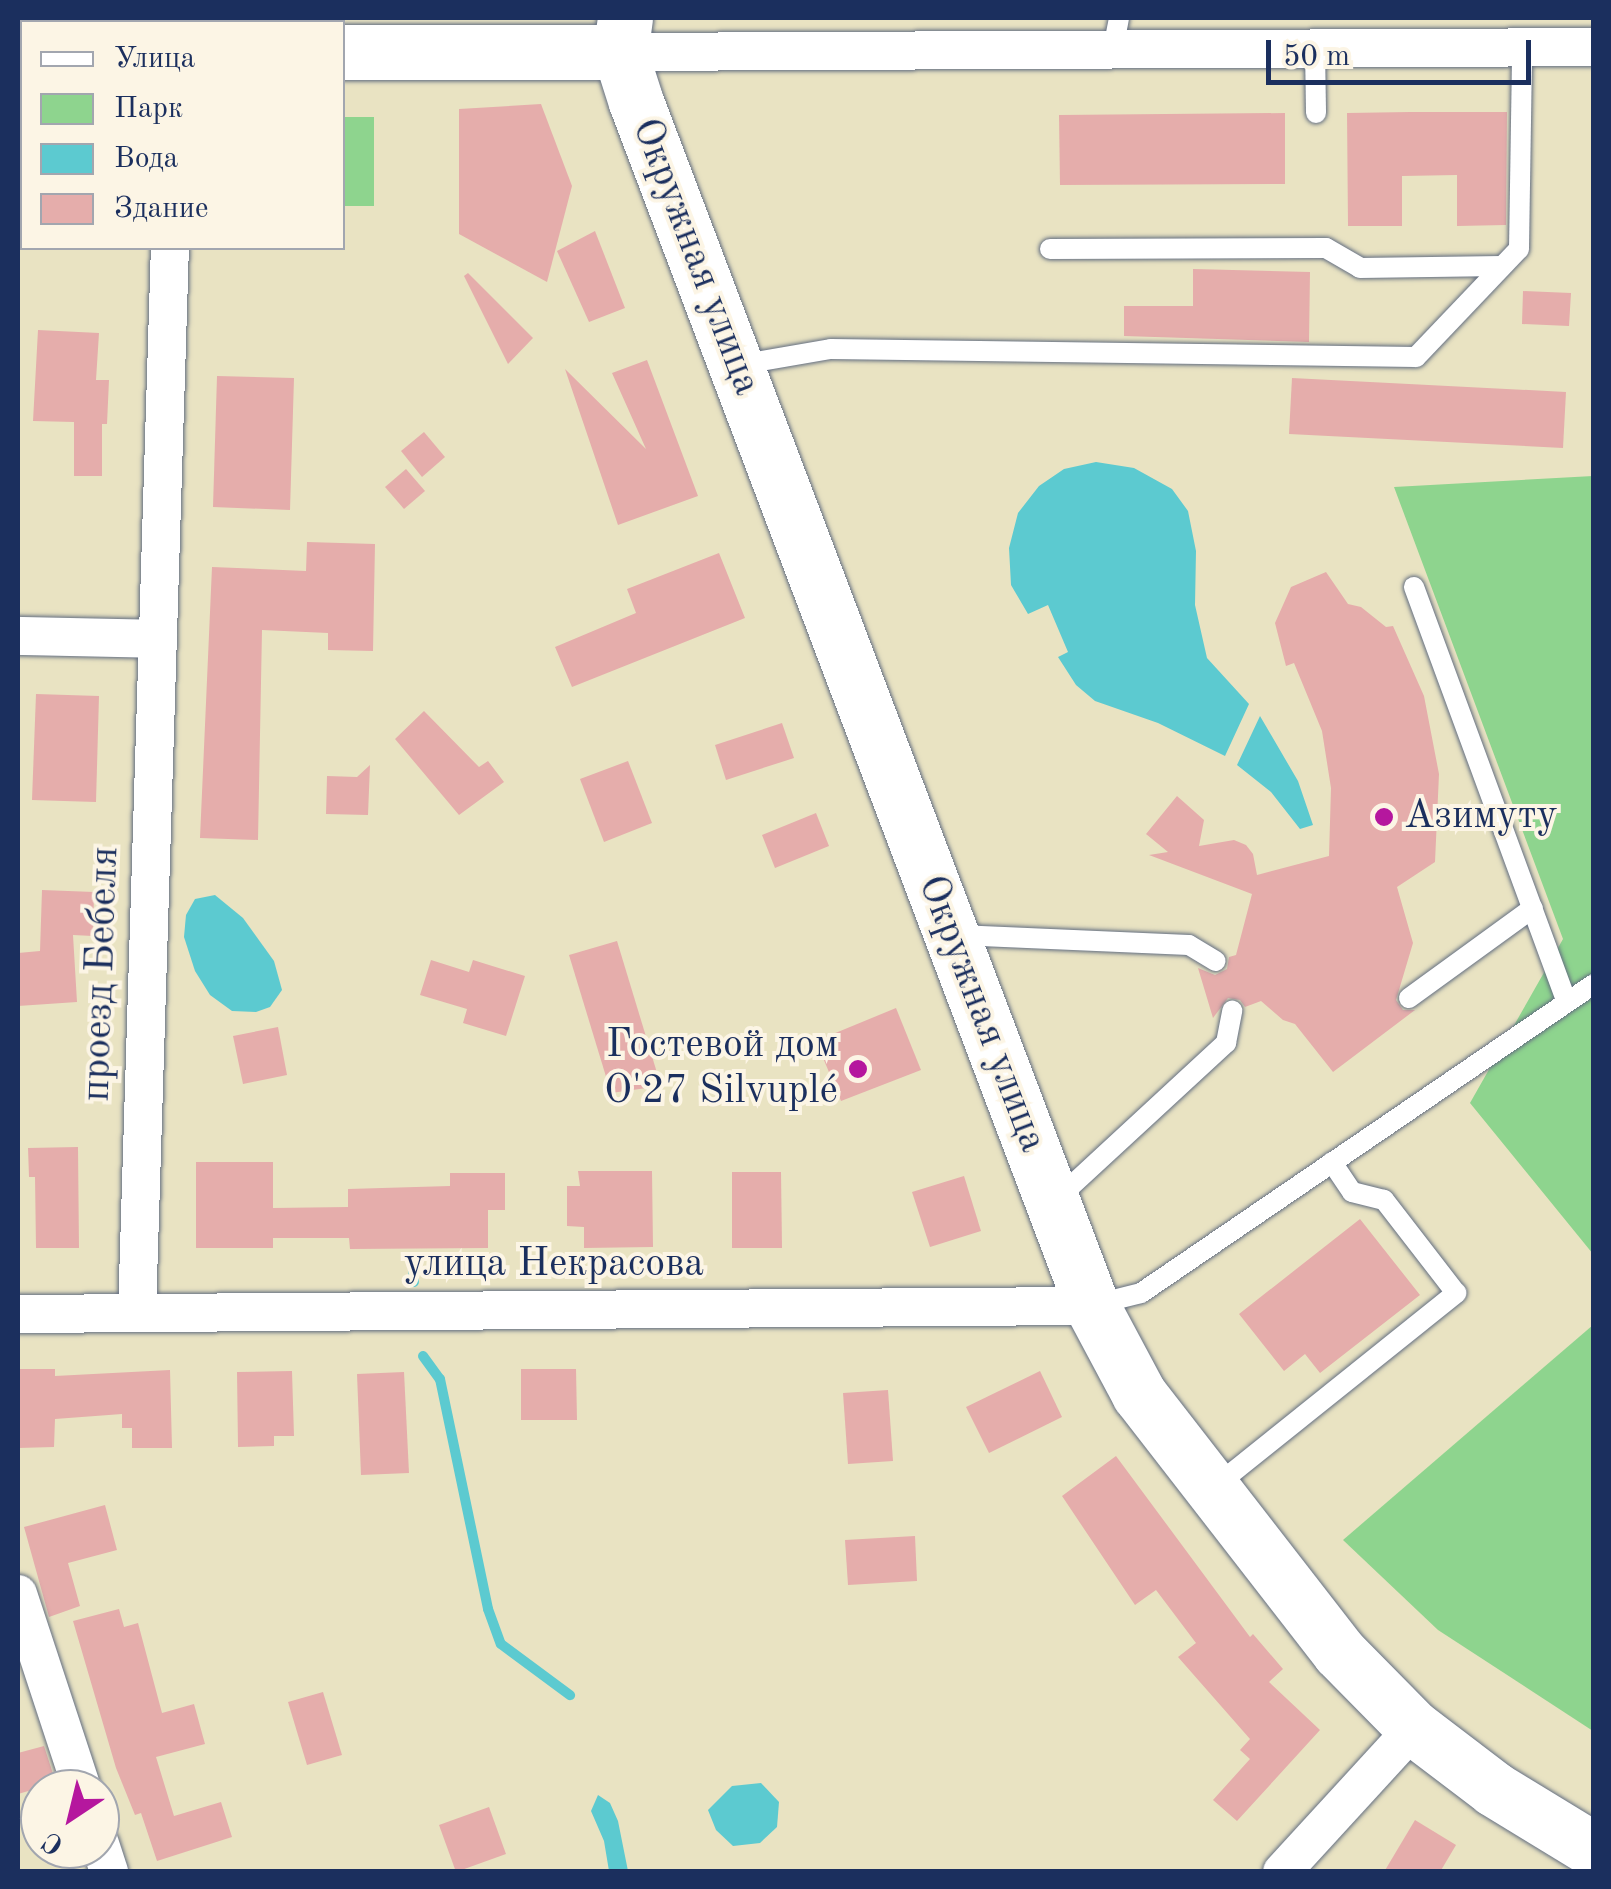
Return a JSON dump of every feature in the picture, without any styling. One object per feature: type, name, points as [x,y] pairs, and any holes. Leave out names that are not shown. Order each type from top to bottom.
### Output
[{"type":"main road","points":[[345,52],[622,35]]},
{"type":"main road","name":"Окружная улица","points":[[622,35],[736,366],[1092,1306],[1139,1394],[1338,1652],[1414,1728],[1494,1789],[1594,1850]]},
{"type":"street","points":[[622,35],[1116,33],[1316,48],[1594,47]]},
{"type":"street","name":"проезд Бебеля","points":[[137,1312],[170,250]]},
{"type":"street","points":[[18,636],[158,639]]},
{"type":"street","name":"улица Некрасова","points":[[18,1314],[1092,1306]]},
{"type":"street","points":[[18,1594],[75,1769]]},
{"type":"street","points":[[1282,1872],[1414,1728]]},
{"type":"lane","points":[[736,366],[831,348],[1416,357],[1519,249],[1522,47]]},
{"type":"lane","points":[[1316,48],[1316,113]]},
{"type":"lane","points":[[1050,250],[1326,248],[1360,268],[1502,266]]},
{"type":"lane","points":[[1414,588],[1567,1002]]},
{"type":"lane","points":[[1408,998],[1533,908]]},
{"type":"lane","points":[[952,935],[1189,945],[1216,962]]},
{"type":"lane","points":[[1092,1306],[1142,1293],[1594,984]]},
{"type":"lane","points":[[1053,1203],[1226,1043],[1232,1011]]},
{"type":"lane","points":[[1210,1490],[1456,1293],[1384,1200],[1352,1192],[1332,1162]]},
{"type":"green space","points":[[345,117],[374,117],[374,206],[345,206]]},
{"type":"green space","points":[[1593,476],[1593,1254],[1470,1103],[1563,939],[1394,487]]},
{"type":"green space","points":[[1593,1325],[1593,1731],[1438,1630],[1343,1540]]},
{"type":"water","points":[[1096,462],[1134,468],[1172,489],[1188,511],[1196,551],[1195,605],[1207,658],[1249,704],[1225,756],[1158,723],[1095,701],[1076,685],[1058,657],[1068,652],[1048,605],[1028,614],[1011,585],[1009,548],[1018,513],[1039,486],[1064,469]]},
{"type":"water","points":[[1260,716],[1298,781],[1313,825],[1300,829],[1271,792],[1237,765]]},
{"type":"water","points":[[215,895],[243,918],[274,961],[282,990],[270,1007],[256,1012],[232,1011],[210,995],[195,971],[184,937],[186,915],[195,899]]},
{"type":"water","points":[[761,1783],[779,1802],[777,1827],[760,1843],[733,1846],[716,1830],[708,1810],[732,1786]]},
{"type":"water","points":[[598,1795],[610,1803],[618,1821],[628,1871],[609,1871],[604,1841],[591,1811]]},
{"type":"building","points":[[541,104],[572,186],[547,282],[459,234],[459,109]]},
{"type":"building","points":[[1507,112],[1506,225],[1457,226],[1457,175],[1402,176],[1402,226],[1348,226],[1347,113]]},
{"type":"building","points":[[1285,113],[1285,184],[1060,185],[1059,115]]},
{"type":"building","points":[[595,231],[625,308],[589,322],[557,251]]},
{"type":"building","points":[[1193,269],[1310,272],[1309,342],[1124,336],[1124,306],[1193,306]]},
{"type":"building","points":[[468,273],[533,338],[508,364],[464,276]]},
{"type":"building","points":[[1523,291],[1571,293],[1569,326],[1522,324]]},
{"type":"building","points":[[38,330],[99,333],[96,380],[109,380],[107,424],[102,424],[102,476],[74,476],[74,422],[33,421]]},
{"type":"building","points":[[647,360],[698,496],[618,525],[565,369],[646,449],[612,373]]},
{"type":"building","points":[[217,376],[294,378],[290,510],[213,507]]},
{"type":"building","points":[[1292,378],[1566,392],[1563,448],[1289,434]]},
{"type":"building","points":[[424,432],[445,457],[422,477],[401,451]]},
{"type":"building","points":[[406,469],[425,491],[404,509],[385,487]]},
{"type":"building","points":[[307,542],[375,544],[373,651],[328,650],[328,633],[262,630],[258,840],[200,838],[212,567],[306,571]]},
{"type":"building","points":[[719,553],[745,618],[572,687],[555,647],[636,613],[627,589]]},
{"type":"building","name":"Азимуту","points":[[1326,572],[1348,604],[1361,607],[1386,627],[1393,626],[1424,696],[1439,774],[1435,862],[1397,887],[1413,943],[1396,1000],[1403,1010],[1415,1010],[1333,1072],[1295,1024],[1283,1020],[1261,1001],[1245,1007],[1240,1000],[1228,998],[1213,1018],[1198,968],[1215,975],[1227,969],[1229,957],[1236,955],[1252,894],[1149,855],[1168,852],[1146,834],[1177,796],[1204,820],[1199,846],[1234,840],[1246,845],[1253,854],[1257,875],[1329,856],[1331,788],[1322,731],[1294,663],[1286,666],[1275,623],[1291,587]]},
{"type":"building","points":[[36,694],[99,696],[96,802],[32,800]]},
{"type":"building","points":[[424,711],[479,767],[488,761],[504,782],[459,815],[395,739]]},
{"type":"building","points":[[782,723],[794,758],[726,780],[715,745]]},
{"type":"building","points":[[628,761],[652,823],[604,842],[580,779]]},
{"type":"building","points":[[370,765],[368,815],[326,814],[327,776],[357,777]]},
{"type":"building","points":[[816,813],[829,846],[775,868],[762,835]]},
{"type":"building","points":[[42,890],[94,892],[93,936],[73,935],[77,1002],[18,1006],[18,953],[40,951]]},
{"type":"building","points":[[617,941],[661,1086],[611,1093],[569,955]]},
{"type":"building","points":[[431,960],[469,972],[473,960],[525,976],[506,1036],[463,1023],[467,1009],[420,995]]},
{"type":"building","points":[[896,1008],[921,1070],[841,1101],[816,1041]]},
{"type":"building","points":[[278,1027],[287,1075],[243,1084],[233,1036]]},
{"type":"building","points":[[78,1147],[79,1248],[36,1248],[35,1177],[29,1177],[28,1148]]},
{"type":"building","points":[[196,1162],[273,1162],[273,1208],[348,1207],[348,1189],[450,1186],[450,1173],[505,1173],[505,1210],[488,1210],[488,1248],[350,1249],[349,1238],[273,1238],[273,1248],[196,1248]]},
{"type":"building","points":[[578,1171],[652,1171],[653,1247],[584,1248],[584,1227],[567,1226],[567,1186],[580,1186]]},
{"type":"building","points":[[732,1172],[781,1172],[782,1248],[732,1248]]},
{"type":"building","points":[[964,1176],[981,1231],[930,1247],[912,1192]]},
{"type":"building","points":[[1360,1219],[1420,1295],[1320,1373],[1305,1354],[1284,1371],[1239,1314]]},
{"type":"building","points":[[18,1369],[55,1369],[55,1376],[170,1370],[172,1448],[132,1448],[132,1428],[122,1428],[122,1414],[55,1419],[54,1447],[18,1448]]},
{"type":"building","points":[[521,1369],[576,1369],[577,1420],[521,1420]]},
{"type":"building","points":[[292,1371],[294,1436],[274,1436],[274,1446],[238,1447],[237,1372]]},
{"type":"building","points":[[1040,1371],[1062,1417],[989,1453],[966,1407]]},
{"type":"building","points":[[404,1372],[409,1473],[361,1475],[357,1374]]},
{"type":"building","points":[[888,1390],[893,1461],[848,1464],[843,1393]]},
{"type":"building","points":[[1116,1456],[1250,1637],[1253,1634],[1283,1669],[1269,1682],[1320,1730],[1237,1821],[1213,1800],[1250,1759],[1240,1750],[1250,1739],[1178,1657],[1196,1643],[1156,1590],[1135,1605],[1062,1496]]},
{"type":"building","points":[[105,1505],[117,1550],[68,1563],[80,1606],[49,1617],[24,1527]]},
{"type":"building","points":[[915,1536],[917,1581],[848,1585],[845,1540]]},
{"type":"building","points":[[119,1609],[124,1627],[138,1623],[162,1713],[194,1704],[205,1744],[156,1757],[174,1816],[221,1802],[232,1837],[157,1861],[141,1813],[135,1815],[120,1769],[116,1768],[73,1621]]},
{"type":"building","points":[[323,1692],[342,1755],[307,1765],[288,1702]]},
{"type":"building","points":[[44,1746],[51,1769],[20,1769],[18,1794],[18,1753]]},
{"type":"building","points":[[489,1807],[506,1854],[456,1872],[439,1825]]},
{"type":"building","points":[[1415,1820],[1456,1845],[1440,1872],[1384,1872]]},
{"type":"waterway","points":[[413,1264],[414,1282]]},
{"type":"waterway","points":[[423,1356],[440,1379],[488,1609],[501,1644],[570,1695]]},
{"type":"place","name":"Азимуту","points":[[1384,817]]},
{"type":"place","name":"Гостевой дом O'27 Silvuplé","points":[[858,1069]]}]
